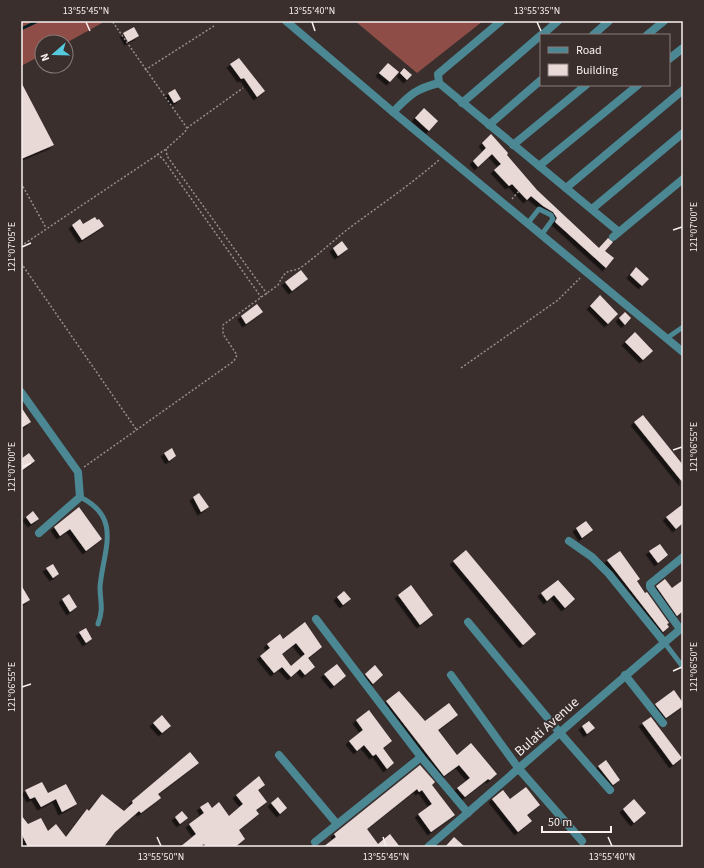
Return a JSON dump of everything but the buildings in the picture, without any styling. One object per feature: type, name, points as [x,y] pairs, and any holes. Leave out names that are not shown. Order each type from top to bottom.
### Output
[{"type":"street","points":[[286,21],[393,112],[683,352]]},
{"type":"street","points":[[501,21],[438,74],[439,83],[592,209],[616,234],[683,179]]},
{"type":"street","points":[[542,34],[558,21]]},
{"type":"street","points":[[593,34],[609,21]]},
{"type":"street","points":[[648,34],[664,21]]},
{"type":"street","points":[[462,103],[540,36]]},
{"type":"street","points":[[670,59],[683,48]]},
{"type":"street","points":[[489,125],[540,81]]},
{"type":"street","points":[[393,112],[415,91],[422,87],[439,83]]},
{"type":"street","points":[[513,145],[585,86]]},
{"type":"street","points":[[539,166],[637,86]]},
{"type":"street","points":[[566,188],[683,90]]},
{"type":"street","points":[[592,209],[683,133]]},
{"type":"street","points":[[21,392],[78,472],[80,497],[39,532]]},
{"type":"street","points":[[569,541],[592,557],[609,574],[664,642]]},
{"type":"street","points":[[682,628],[650,587],[650,584],[683,557]]},
{"type":"street","points":[[316,620],[421,757],[468,813]]},
{"type":"street","points":[[468,622],[560,733],[610,790]]},
{"type":"street","name":"Bulati Avenue","points":[[428,847],[625,675],[682,628]]},
{"type":"street","points":[[451,675],[519,769],[582,841]]},
{"type":"street","points":[[625,675],[663,723]]},
{"type":"street","points":[[279,755],[337,824]]},
{"type":"street","points":[[315,842],[421,757]]},
{"type":"lane","points":[[528,223],[539,209],[551,215],[553,219],[552,223],[542,234]]},
{"type":"lane","points":[[667,338],[683,327]]},
{"type":"lane","points":[[80,497],[90,502],[101,513],[108,532],[100,587],[102,612],[98,624]]},
{"type":"lane","points":[[664,642],[683,667]]},
{"type":"path","points":[[112,21],[187,128]]},
{"type":"path","points":[[145,70],[214,26]]},
{"type":"path","points":[[21,246],[166,149],[185,132],[187,128],[243,88]]},
{"type":"path","points":[[166,149],[167,156],[267,294]]},
{"type":"path","points":[[157,154],[164,159],[261,297]]},
{"type":"path","points":[[78,472],[234,361],[237,355],[223,334],[223,325],[278,285],[283,275],[290,270],[302,268],[349,228],[407,187],[445,154]]},
{"type":"path","points":[[21,183],[46,228]]},
{"type":"path","points":[[506,204],[519,191]]},
{"type":"path","points":[[21,263],[136,430]]},
{"type":"path","points":[[461,368],[558,300],[587,271]]},
{"type":"shaded area","points":[[21,21],[102,21],[102,23],[74,39],[74,34],[34,34],[34,59],[21,66]]},
{"type":"shaded area","points":[[355,21],[483,21],[417,73]]},
{"type":"waterway","points":[[21,29],[38,21]]}]
